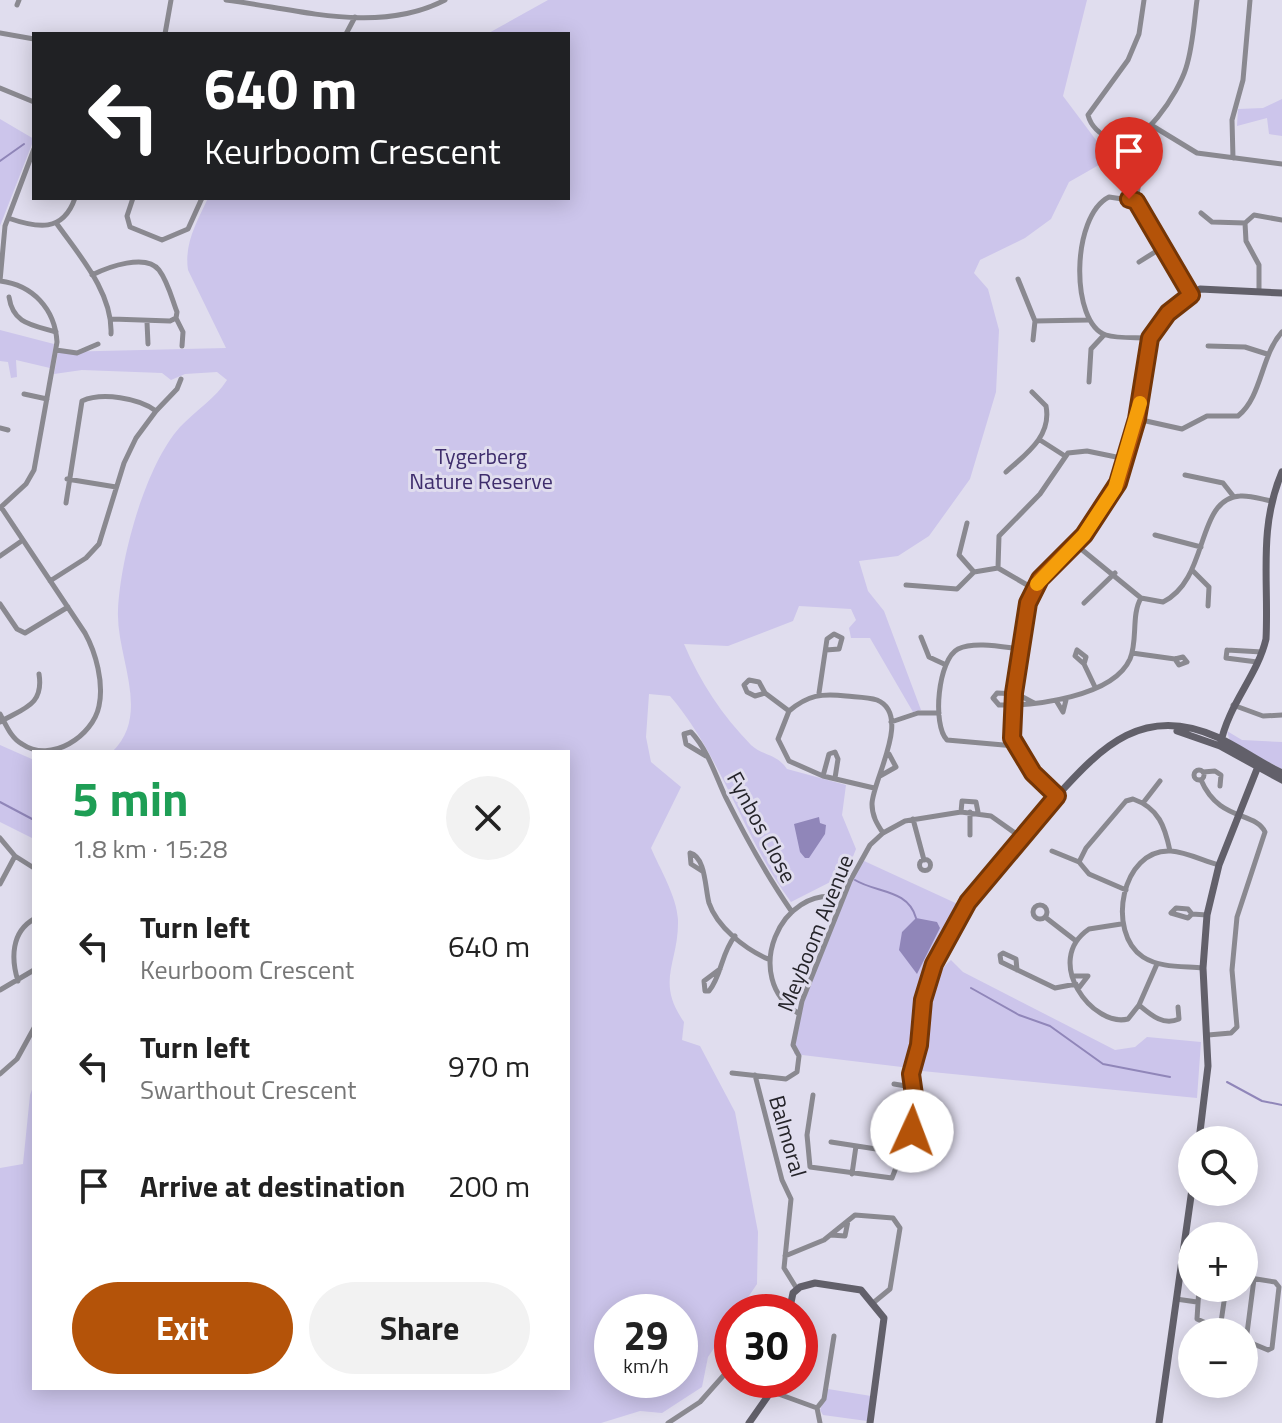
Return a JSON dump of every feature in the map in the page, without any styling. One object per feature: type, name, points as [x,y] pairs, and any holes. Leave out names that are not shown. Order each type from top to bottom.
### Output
[{"type":"street","points":[[165,32],[171,0]]},
{"type":"street","points":[[226,0],[355,17],[406,15],[445,0]]},
{"type":"street","points":[[1144,0],[1139,34],[1128,60],[1088,115],[1094,129],[1120,142],[1132,140],[1151,125],[1186,70],[1197,0]]},
{"type":"street","points":[[1233,158],[1232,120],[1243,80],[1250,0]]},
{"type":"street","points":[[347,32],[355,17]]},
{"type":"street","points":[[0,33],[32,39]]},
{"type":"street","points":[[0,88],[32,101]]},
{"type":"street","points":[[1151,125],[1190,150],[1282,164]]},
{"type":"street","points":[[32,154],[8,218],[0,281],[18,285],[38,298],[49,311],[56,332],[56,350],[34,470],[26,484],[1,508],[92,645],[101,694],[93,721],[75,740],[45,750]]},
{"type":"street","points":[[1140,175],[1136,201],[1191,295]]},
{"type":"street","points":[[1136,201],[1109,197],[1088,216],[1079,259],[1088,320],[1104,335],[1150,338]]},
{"type":"street","points":[[8,218],[37,227],[57,224],[69,212],[74,200]]},
{"type":"street","points":[[132,200],[127,216],[130,227],[162,240],[188,229],[201,200]]},
{"type":"street","points":[[1201,213],[1212,222],[1245,223],[1254,215],[1282,220]]},
{"type":"street","points":[[1245,223],[1246,241],[1259,265],[1259,291]]},
{"type":"street","points":[[57,224],[92,275],[112,319],[111,334]]},
{"type":"street","points":[[1139,262],[1163,247]]},
{"type":"street","points":[[92,275],[132,262],[155,266],[177,312],[176,318],[183,332],[182,346]]},
{"type":"street","points":[[1018,279],[1035,321],[1033,340]]},
{"type":"street","points":[[1057,796],[1038,779],[1015,746],[1014,693],[1020,649],[1034,589],[1075,544],[1115,488],[1137,419],[1150,338],[1168,313],[1204,289],[1282,293]]},
{"type":"street","points":[[9,297],[11,311],[17,319],[56,332]]},
{"type":"street","points":[[112,319],[147,322],[176,318]]},
{"type":"street","points":[[1035,321],[1088,320]]},
{"type":"street","points":[[147,322],[148,344]]},
{"type":"street","points":[[1137,419],[1182,429],[1207,416],[1235,418],[1248,404],[1267,354],[1282,332]]},
{"type":"street","points":[[1089,382],[1091,349],[1104,335]]},
{"type":"street","points":[[56,350],[77,353],[98,344]]},
{"type":"street","points":[[1208,346],[1245,347],[1267,354]]},
{"type":"street","points":[[50,581],[89,556],[99,544],[116,487],[136,438],[177,389],[181,379]]},
{"type":"street","points":[[1006,472],[1040,440],[1047,412],[1043,401],[1032,392]]},
{"type":"street","points":[[24,394],[47,399]]},
{"type":"street","points":[[66,503],[67,479],[84,400],[135,400],[156,411]]},
{"type":"street","points":[[0,428],[8,430]]},
{"type":"street","points":[[1040,440],[1065,456]]},
{"type":"street","points":[[998,568],[999,536],[1040,494],[1065,456],[1077,450],[1126,459]]},
{"type":"street","points":[[1221,743],[1232,705],[1262,652],[1266,630],[1264,545],[1271,501],[1282,472]]},
{"type":"street","points":[[1185,475],[1223,483],[1234,497]]},
{"type":"street","points":[[67,479],[116,487]]},
{"type":"street","points":[[1075,544],[1095,563],[1115,573],[1141,598],[1167,600],[1193,571],[1214,510],[1234,497],[1271,501]]},
{"type":"street","points":[[967,523],[959,555],[974,572]]},
{"type":"street","points":[[1155,535],[1201,547]]},
{"type":"street","points":[[0,556],[23,540]]},
{"type":"street","points":[[906,585],[957,589],[974,572],[998,568],[1034,589]]},
{"type":"street","points":[[1193,571],[1209,587],[1208,606]]},
{"type":"street","points":[[1084,603],[1115,573]]},
{"type":"street","points":[[1034,703],[1014,693],[997,693],[993,698],[996,704],[1014,705],[1057,702],[1095,687],[1125,666],[1132,653],[1141,598]]},
{"type":"street","points":[[0,604],[17,629],[25,633],[68,607]]},
{"type":"street","points":[[921,637],[929,657],[944,664]]},
{"type":"street","points":[[1015,746],[947,740],[941,733],[939,713],[944,664],[962,647],[1020,649]]},
{"type":"street","points":[[819,693],[826,650]]},
{"type":"street","points":[[1257,662],[1226,658],[1227,650],[1262,652]]},
{"type":"street","points":[[1132,653],[1175,659]]},
{"type":"street","points":[[1084,664],[1095,687]]},
{"type":"street","points":[[39,674],[39,697],[1,719],[19,742],[39,750]]},
{"type":"street","points":[[765,693],[789,711]]},
{"type":"street","points":[[874,788],[823,776],[795,765],[784,756],[779,733],[789,711],[819,693],[876,700],[884,706],[891,722],[889,754],[874,788],[873,816],[883,833]]},
{"type":"street","points":[[1057,702],[1063,712],[1066,700]]},
{"type":"street","points":[[1232,705],[1263,716],[1282,715]]},
{"type":"street","points":[[891,722],[918,713],[939,713]]},
{"type":"street","points":[[813,1095],[807,1135],[810,1167],[889,1179],[894,1176],[915,1118],[912,1086],[923,1000],[943,945],[968,902],[1057,796],[1108,743],[1129,732],[1155,727],[1190,734],[1239,750],[1282,780]]},
{"type":"street","name":"Fynbos Close","points":[[706,756],[686,744],[684,734],[693,734],[706,756],[763,870],[792,912]]},
{"type":"street","points":[[1221,743],[1250,769],[1250,785]]},
{"type":"street","points":[[1239,750],[1257,769]]},
{"type":"street","points":[[823,776],[829,754],[835,752],[838,759],[835,778]]},
{"type":"street","points":[[879,776],[896,767],[889,754]]},
{"type":"street","points":[[1240,759],[1257,769],[1282,773]]},
{"type":"street","points":[[1201,1126],[1207,1079],[1208,1035],[1203,968],[1207,915],[1219,865],[1257,769]]},
{"type":"street","points":[[1208,1035],[1231,1033],[1237,1027],[1232,970],[1237,917],[1265,832],[1262,826],[1215,804],[1201,780],[1203,772],[1215,771],[1221,775],[1220,786]]},
{"type":"street","points":[[1250,785],[1259,775],[1269,771]]},
{"type":"street","points":[[1143,803],[1160,781]]},
{"type":"street","points":[[1079,862],[1086,848],[1126,801],[1133,799],[1143,803],[1162,821],[1170,851]]},
{"type":"street","points":[[961,812],[962,801],[976,802],[970,835]]},
{"type":"street","name":"Meyboom Avenue","points":[[799,1056],[793,1045],[798,1013],[862,855],[883,833],[913,819],[974,812],[999,820],[1022,838]]},
{"type":"street","points":[[913,819],[924,860]]},
{"type":"street","points":[[0,838],[15,856],[32,867]]},
{"type":"street","points":[[1052,851],[1079,862],[1094,877],[1126,890]]},
{"type":"street","points":[[1203,968],[1157,964],[1133,949],[1121,924],[1126,890],[1142,864],[1170,851],[1219,865]]},
{"type":"street","points":[[0,884],[15,856]]},
{"type":"street","points":[[702,871],[714,915],[735,936],[768,959],[783,1000],[798,1013]]},
{"type":"street","points":[[768,959],[779,928],[792,912],[825,896],[843,898]]},
{"type":"street","points":[[1192,914],[1207,915]]},
{"type":"street","points":[[1045,917],[1076,941]]},
{"type":"street","points":[[18,981],[15,941],[20,930],[32,921]]},
{"type":"street","points":[[1121,924],[1093,927],[1076,941],[1067,959],[1087,1004],[1117,1020],[1128,1019],[1139,1005],[1157,964]]},
{"type":"street","points":[[720,969],[735,936]]},
{"type":"street","points":[[1017,970],[1055,988],[1077,986],[1088,976],[1073,976]]},
{"type":"street","points":[[0,990],[32,971]]},
{"type":"street","points":[[1139,1005],[1157,1019],[1168,1021],[1179,1019],[1178,1007]]},
{"type":"street","points":[[0,1074],[17,1059],[32,1032]]},
{"type":"street","name":"Balmoral","points":[[732,1073],[790,1078],[797,1072],[799,1056]]},
{"type":"street","name":"Balmoral","points":[[755,1075],[791,1205],[789,1255]]},
{"type":"street","points":[[894,1084],[912,1086]]},
{"type":"street","points":[[831,1142],[902,1153]]},
{"type":"street","points":[[852,1174],[856,1146]]},
{"type":"street","points":[[1159,1423],[1190,1206]]},
{"type":"street","points":[[797,1289],[785,1272],[789,1255],[831,1235],[858,1214],[893,1218],[899,1225],[890,1289],[873,1303]]},
{"type":"street","points":[[1258,1280],[1279,1286],[1273,1345],[1268,1350],[1258,1346]]},
{"type":"street","points":[[797,1289],[815,1283],[861,1290],[885,1322],[870,1423]]},
{"type":"street","points":[[795,1294],[797,1289]]},
{"type":"street","points":[[820,1423],[817,1408],[824,1399],[834,1336]]},
{"type":"street","points":[[668,1423],[700,1402],[714,1386]]},
{"type":"street","points":[[749,1423],[768,1398]]},
{"type":"street","points":[[790,1398],[817,1408]]},
{"type":"green space","name":"Tygerberg Nature Reserve","points":[[548,0],[1087,0],[1063,96],[1096,140],[1120,153],[1069,182],[1051,219],[1025,238],[980,260],[974,273],[988,289],[999,330],[996,392],[970,479],[929,536],[898,556],[859,561],[868,591],[884,611],[921,710],[913,712],[870,638],[851,638],[849,628],[856,620],[851,609],[799,606],[793,621],[728,646],[684,644],[713,698],[751,745],[779,760],[787,769],[846,785],[842,815],[856,849],[846,874],[791,902],[759,851],[688,719],[670,696],[649,694],[646,737],[651,762],[681,787],[651,848],[677,911],[677,935],[670,972],[671,995],[684,1022],[682,1040],[700,1046],[735,1112],[758,1232],[757,1284],[750,1294],[714,1294],[714,1348],[708,1357],[702,1387],[698,1390],[698,1294],[594,1294],[594,1398],[685,1398],[662,1413],[640,1411],[601,1423],[0,1423],[0,1168],[23,1164],[32,1090],[32,1390],[570,1390],[570,750],[114,750],[124,737],[130,720],[129,684],[118,611],[129,540],[146,489],[167,444],[227,380],[217,372],[185,374],[171,380],[162,373],[82,370],[54,374],[58,352],[226,348],[188,270],[190,242],[207,200],[570,200],[570,32],[491,32]]},
{"type":"green space","points":[[1282,99],[1282,136],[1269,134],[1267,118],[1237,126],[1238,109],[1263,108]]},
{"type":"green space","points":[[0,119],[32,138],[32,144],[0,226]]},
{"type":"green space","points":[[0,330],[54,344],[50,368],[16,360],[17,377],[11,378],[8,362],[0,361]]},
{"type":"green space","points":[[1227,731],[1242,740],[1282,742],[1282,769],[1230,742]]},
{"type":"green space","points":[[0,745],[32,759],[32,838],[0,822]]},
{"type":"green space","points":[[862,860],[962,906],[928,969],[910,1068],[794,1054],[802,1006],[810,981],[829,929]]},
{"type":"green space","points":[[951,960],[963,972],[1115,1050],[1135,1047],[1147,1037],[1201,1042],[1197,1098],[922,1071],[931,996],[942,970]]},
{"type":"green space","points":[[828,1389],[871,1396],[867,1421],[823,1415],[820,1410]]},
{"type":"shaded area","points":[[819,817],[820,823],[826,825],[825,834],[809,858],[805,858],[800,852],[794,824]]},
{"type":"shaded area","points":[[916,918],[937,922],[940,928],[917,974],[899,950],[902,932]]},
{"type":"waterway","points":[[0,161],[24,144]]},
{"type":"waterway","points":[[0,802],[32,819]]},
{"type":"waterway","points":[[855,880],[899,897],[912,909],[916,918]]},
{"type":"waterway","points":[[971,988],[1019,1015],[1050,1026],[1103,1064],[1170,1077]]},
{"type":"waterway","points":[[1227,1082],[1262,1101],[1282,1105]]},
{"type":"slow traffic","points":[[1037,584],[1084,535],[1115,488],[1140,403]]},
{"type":"route","points":[[912,1131],[916,1109],[911,1074],[919,1045],[923,1000],[934,964],[968,902],[1057,796],[1033,773],[1012,738],[1014,693],[1030,597],[1040,579],[1090,528],[1118,483],[1137,419],[1150,338],[1168,313],[1191,295],[1136,201],[1129,199]]}]
